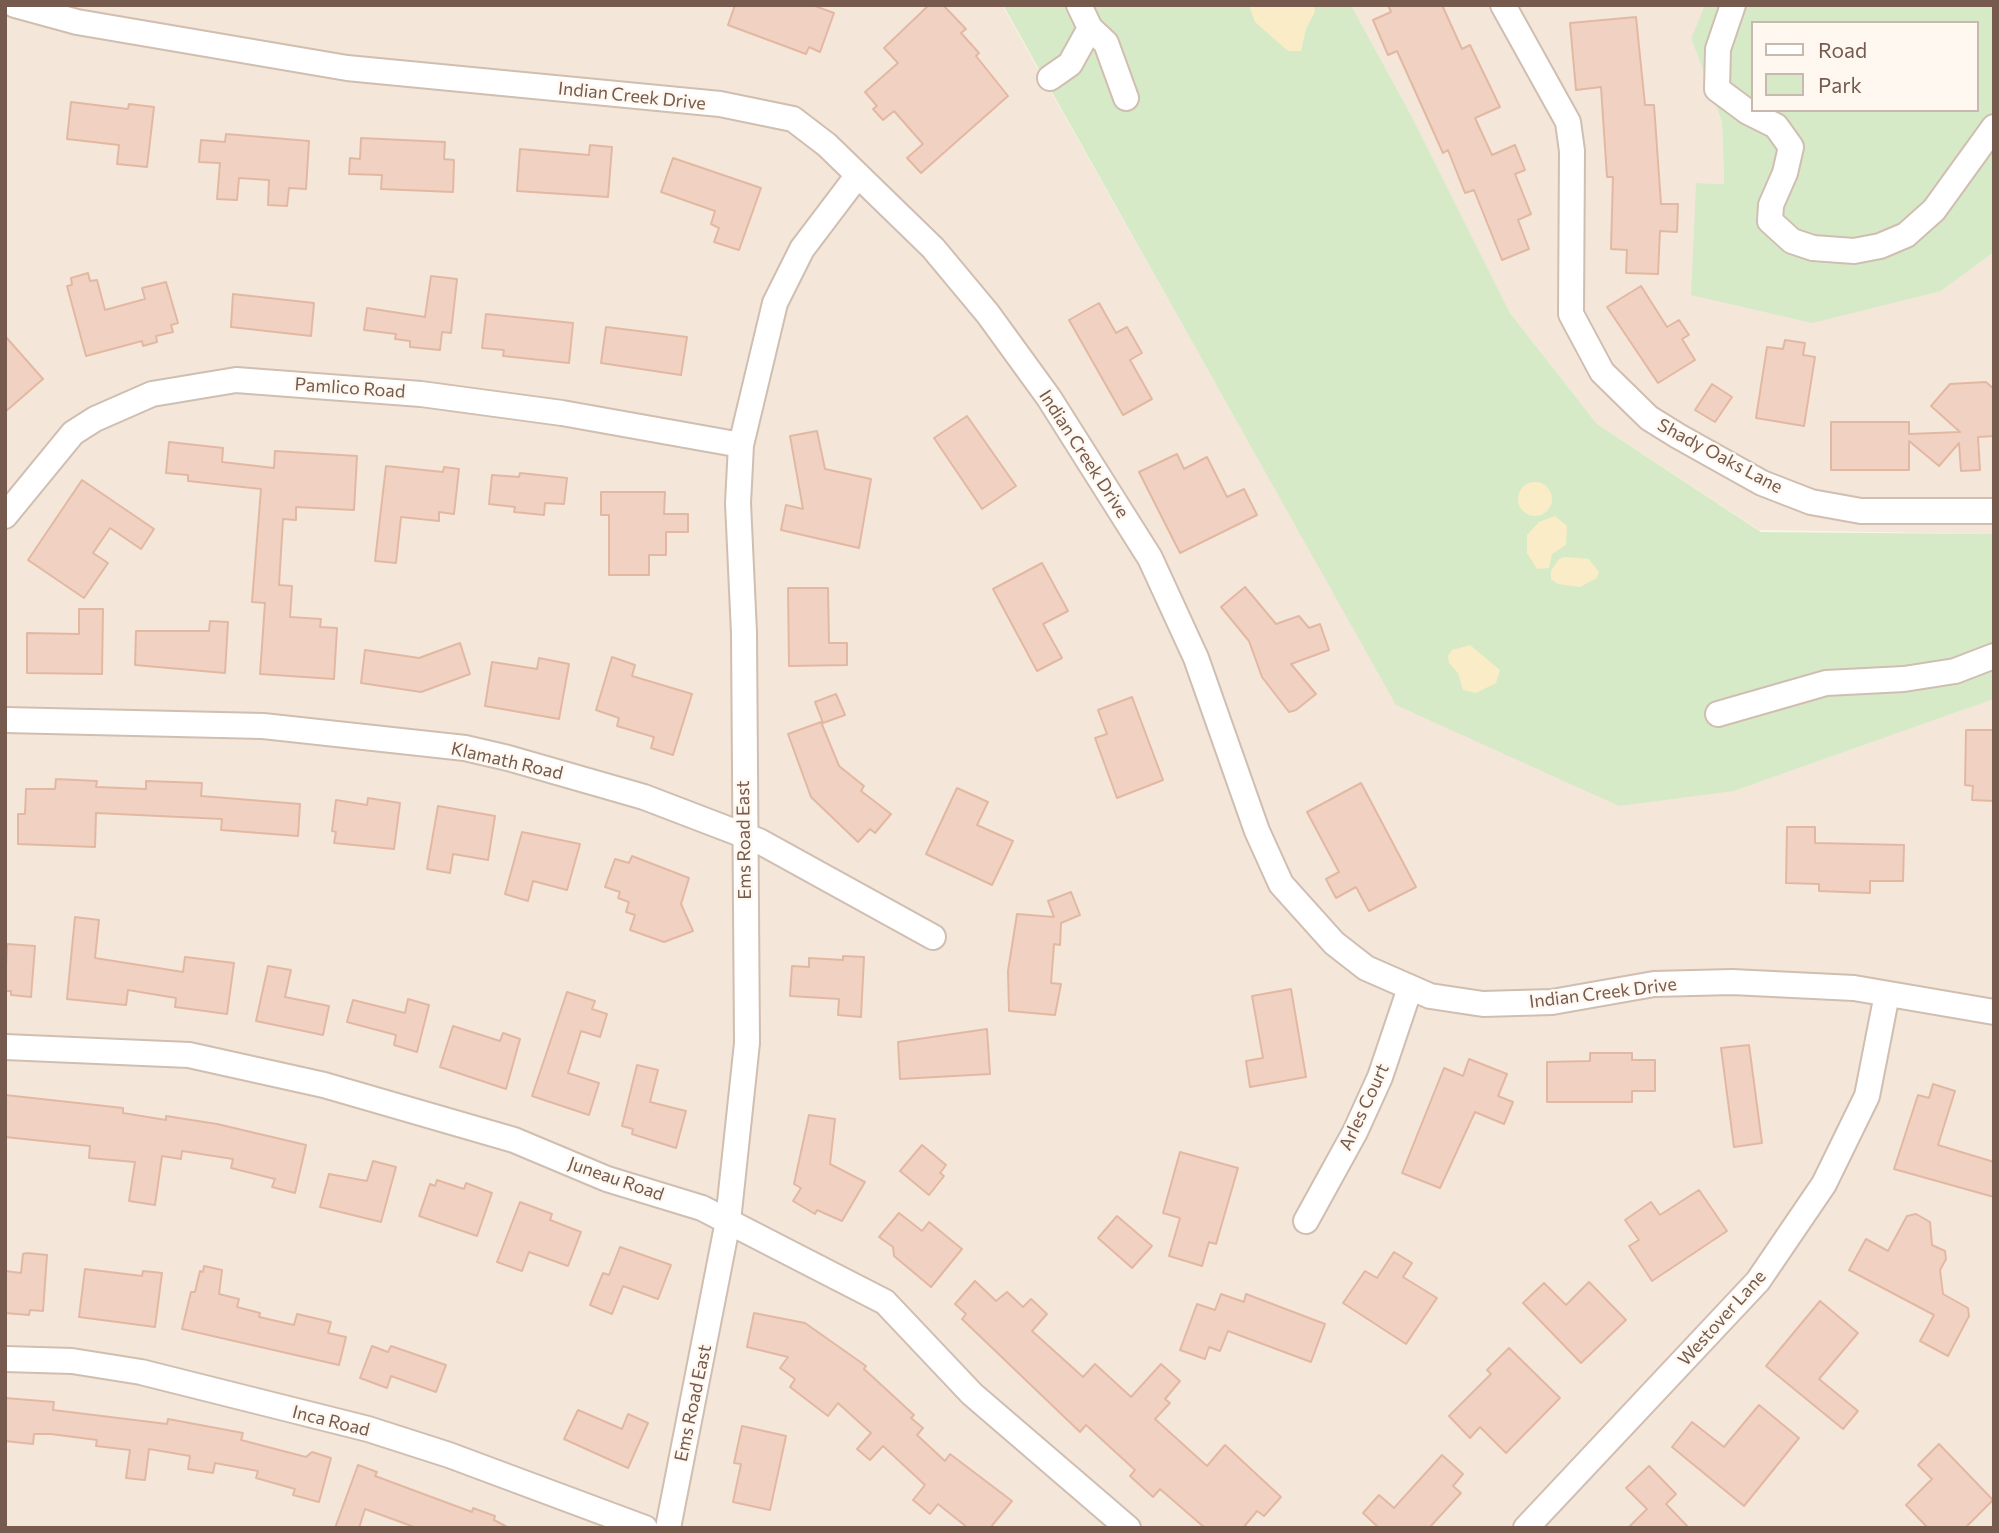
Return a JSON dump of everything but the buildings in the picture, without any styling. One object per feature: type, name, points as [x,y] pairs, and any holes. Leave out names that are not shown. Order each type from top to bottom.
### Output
[{"type":"street","name":"Indian Creek Drive","points":[[15,5],[77,22],[347,68],[763,110],[793,119],[858,175],[933,248],[988,314],[1049,398],[1150,558],[1196,658],[1257,831],[1281,884],[1335,943],[1366,968],[1430,996],[1483,1004],[1552,1002],[1654,984],[1732,982],[1854,988],[1994,1012]]},
{"type":"street","points":[[1079,5],[1090,28],[1106,43],[1126,99]]},
{"type":"street","name":"Shady Oaks Lane","points":[[1503,5],[1567,122],[1572,151],[1571,314],[1602,372],[1649,418],[1762,483],[1811,502],[1861,511],[1994,510]]},
{"type":"street","points":[[1733,5],[1718,49],[1717,89],[1748,112],[1776,126],[1791,147],[1785,173],[1771,205],[1770,222],[1792,242],[1813,248],[1854,251],[1880,246],[1906,235],[1934,210],[1994,127]]},
{"type":"street","points":[[1050,78],[1070,64],[1090,28]]},
{"type":"street","name":"Ems Road East","points":[[668,1528],[728,1221],[747,1043],[744,634],[738,503],[741,445],[775,303],[802,249],[858,175]]},
{"type":"street","name":"Pamlico Road","points":[[5,516],[73,433],[95,419],[152,394],[236,380],[421,394],[562,413],[741,445]]},
{"type":"street","points":[[1718,714],[1826,684],[1904,679],[1955,671],[1994,656]]},
{"type":"street","name":"Klamath Road","points":[[5,720],[263,726],[464,748],[644,797],[744,835],[933,937]]},
{"type":"street","name":"Arles Court","points":[[1306,1221],[1376,1088],[1410,988]]},
{"type":"street","name":"Westover Lane","points":[[1526,1528],[1758,1281],[1817,1195],[1867,1096],[1887,994]]},
{"type":"street","name":"Juneau Road","points":[[5,1047],[189,1055],[324,1085],[514,1140],[607,1179],[702,1208],[885,1302],[972,1394],[1128,1528]]},
{"type":"street","name":"Inca Road","points":[[5,1359],[72,1361],[141,1372],[368,1429],[449,1455],[645,1528]]},
{"type":"shaded area","points":[[5,5],[1002,5],[1397,705],[1734,791],[1994,699],[1994,1528],[5,1528]]},
{"type":"shaded area","points":[[1351,5],[1705,5],[1691,38],[1722,122],[1724,184],[1697,183],[1941,291],[1994,252],[1994,534],[1759,530],[1597,424],[1510,313],[1411,115]]},
{"type":"green space","points":[[1003,5],[1351,5],[1411,115],[1510,313],[1597,424],[1761,532],[1994,534],[1994,699],[1734,791],[1619,806],[1396,705]]},
{"type":"green space","points":[[1705,5],[1994,5],[1994,252],[1941,291],[1812,323],[1691,295],[1696,183],[1724,184],[1722,122],[1691,38]]},
{"type":"sand","points":[[1249,5],[1314,5],[1315,12],[1306,29],[1301,51],[1288,51],[1255,22]]},
{"type":"sand","points":[[1535,482],[1547,487],[1552,499],[1547,511],[1535,516],[1523,511],[1518,499],[1523,487]]},
{"type":"sand","points":[[1555,516],[1567,526],[1566,545],[1552,554],[1549,568],[1537,569],[1527,553],[1527,535],[1539,522]]},
{"type":"sand","points":[[1559,559],[1589,559],[1599,572],[1597,578],[1580,587],[1558,584],[1551,579],[1551,571]]},
{"type":"sand","points":[[1470,645],[1500,670],[1496,683],[1476,693],[1463,690],[1458,673],[1449,663],[1448,656],[1452,650]]}]
